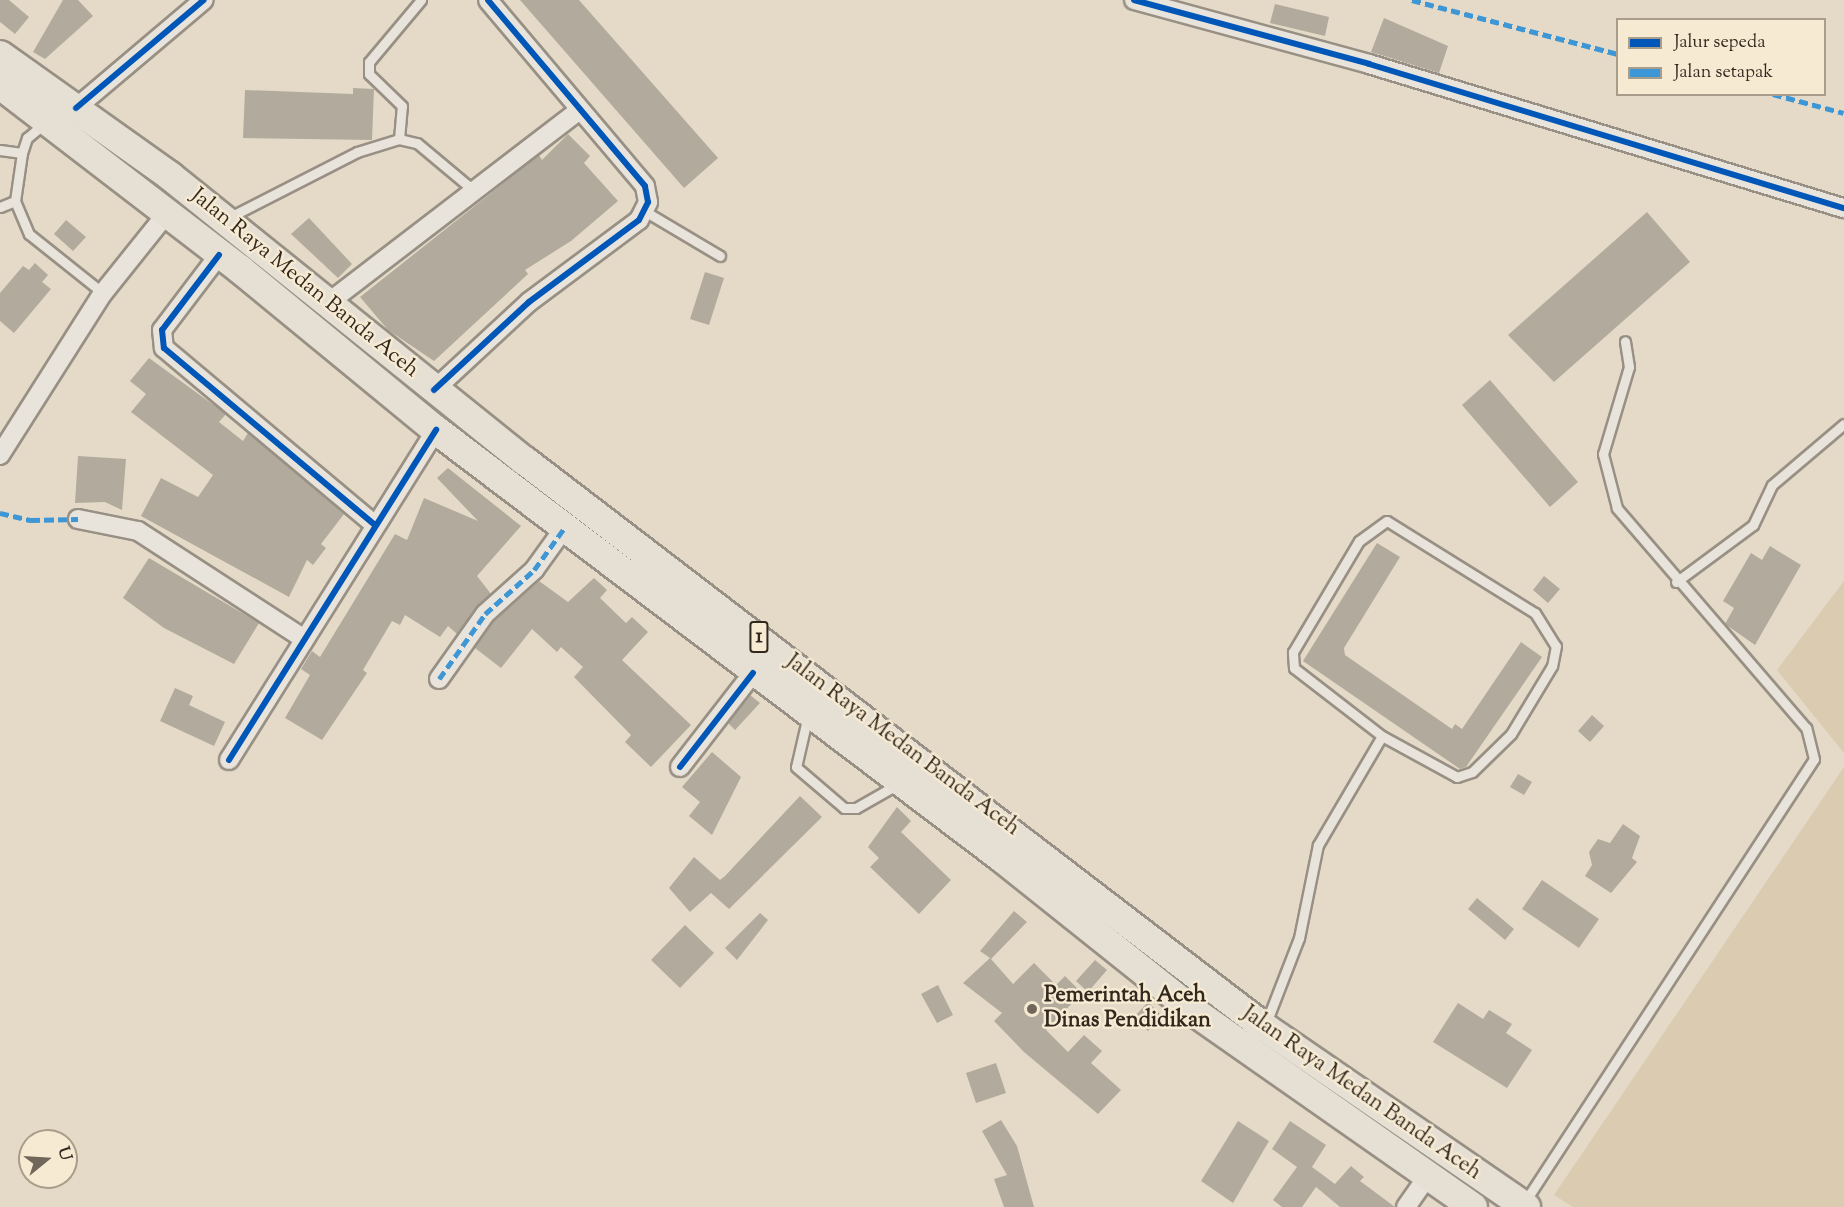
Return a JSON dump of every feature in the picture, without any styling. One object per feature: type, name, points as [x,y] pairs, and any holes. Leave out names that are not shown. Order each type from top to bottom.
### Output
[{"type":"highway","name":"Jalan Raya Medan Banda Aceh","points":[[0,56],[76,108],[224,220],[434,390],[1021,837],[1264,1027],[1524,1206]]},
{"type":"highway","name":"Jalan Raya Medan Banda Aceh","points":[[0,86],[230,262],[436,430],[753,673],[1003,859],[1196,1013],[1427,1177],[1473,1207]]},
{"type":"highway","points":[[230,262],[258,247]]},
{"type":"highway","points":[[670,608],[686,582]]},
{"type":"highway","points":[[1003,859],[1021,837]]},
{"type":"street","points":[[76,108],[204,0]]},
{"type":"street","points":[[434,390],[528,302],[645,212],[645,186],[577,111],[488,0]]},
{"type":"street","points":[[1134,0],[1369,64],[1844,208]]},
{"type":"street","points":[[328,303],[472,189],[577,111]]},
{"type":"street","points":[[0,455],[103,293],[167,213]]},
{"type":"street","points":[[230,262],[162,330],[164,348],[374,524]]},
{"type":"street","points":[[229,760],[374,524],[436,430]]},
{"type":"street","points":[[78,519],[138,531],[304,639]]},
{"type":"street","points":[[439,679],[485,614],[534,570],[565,527]]},
{"type":"street","points":[[680,766],[753,673]]},
{"type":"street","points":[[1406,1207],[1427,1177]]},
{"type":"lane","points":[[399,139],[402,106],[369,74],[369,62],[421,0]]},
{"type":"lane","points":[[47,122],[27,138],[22,153],[15,201],[29,234],[103,293]]},
{"type":"lane","points":[[224,220],[357,152],[399,139],[417,143],[472,189]]},
{"type":"lane","points":[[0,150],[22,153]]},
{"type":"lane","points":[[0,207],[15,201]]},
{"type":"lane","points":[[645,212],[720,256]]},
{"type":"lane","points":[[1524,1206],[1814,759],[1806,728],[1676,582],[1617,508],[1602,454],[1629,367],[1625,341]]},
{"type":"lane","points":[[1676,582],[1753,525],[1772,485],[1844,424]]},
{"type":"lane","points":[[1387,521],[1535,613],[1556,646],[1552,666],[1511,734],[1472,772],[1457,777],[1382,736],[1298,673],[1292,661],[1359,541],[1387,521]]},
{"type":"lane","points":[[808,714],[796,767],[844,808],[856,808],[900,783]]},
{"type":"lane","points":[[1264,1027],[1299,938],[1318,845],[1382,736]]},
{"type":"shaded area","points":[[1844,581],[1844,753],[1777,670]]},
{"type":"shaded area","points":[[1844,767],[1844,1207],[1573,1207],[1554,1195]]},
{"type":"building","points":[[0,0],[9,0],[29,17],[15,34],[0,22]]},
{"type":"building","points":[[63,0],[78,0],[93,16],[45,59],[33,52]]},
{"type":"building","points":[[520,0],[579,0],[718,158],[684,188]]},
{"type":"building","points":[[1275,4],[1329,17],[1325,36],[1270,23]]},
{"type":"building","points":[[1384,18],[1448,46],[1439,73],[1371,52]]},
{"type":"building","points":[[353,88],[374,89],[372,140],[243,138],[245,90],[353,94]]},
{"type":"building","points":[[568,134],[590,156],[584,163],[618,201],[571,241],[525,270],[528,274],[434,361],[388,330],[360,297],[539,155],[542,160]]},
{"type":"building","points":[[1647,212],[1690,262],[1554,382],[1508,335]]},
{"type":"building","points":[[309,218],[352,264],[338,278],[291,234]]},
{"type":"building","points":[[66,220],[86,237],[73,251],[54,234]]},
{"type":"building","points":[[35,263],[48,275],[42,282],[51,289],[14,333],[0,321],[0,293],[23,266],[29,270]]},
{"type":"building","points":[[705,272],[724,278],[709,325],[690,319]]},
{"type":"building","points":[[149,358],[226,414],[219,422],[243,441],[248,433],[344,514],[321,544],[326,548],[313,565],[307,560],[289,597],[141,516],[161,478],[198,497],[213,475],[131,412],[146,394],[130,381]]},
{"type":"building","points":[[1490,380],[1578,482],[1550,507],[1462,405]]},
{"type":"building","points":[[78,456],[126,459],[122,510],[105,502],[75,503]]},
{"type":"building","points":[[448,468],[521,526],[477,576],[491,594],[457,634],[448,626],[440,637],[405,615],[400,625],[392,621],[363,670],[367,673],[322,740],[285,718],[310,675],[301,669],[312,651],[320,657],[395,534],[407,540],[424,498],[478,521],[437,478]]},
{"type":"building","points":[[1377,543],[1400,557],[1344,648],[1345,655],[1452,729],[1455,724],[1462,729],[1521,642],[1542,657],[1466,767],[1460,769],[1303,661]]},
{"type":"building","points":[[1770,546],[1801,565],[1755,645],[1725,624],[1734,608],[1723,601],[1751,553],[1762,560]]},
{"type":"building","points":[[149,558],[259,623],[234,664],[164,628],[123,598]]},
{"type":"building","points":[[1544,576],[1560,589],[1548,603],[1533,590]]},
{"type":"building","points":[[594,578],[607,590],[600,598],[626,623],[632,617],[648,632],[622,660],[691,725],[651,767],[625,742],[631,735],[574,677],[583,667],[561,647],[557,652],[532,629],[501,668],[475,648],[493,622],[539,581],[568,602]]},
{"type":"building","points":[[175,688],[193,696],[189,705],[225,722],[214,746],[160,721]]},
{"type":"building","points":[[750,695],[760,703],[735,730],[728,723]]},
{"type":"building","points":[[1592,715],[1604,726],[1590,742],[1578,731]]},
{"type":"building","points":[[712,752],[741,777],[712,835],[689,816],[700,802],[682,787]]},
{"type":"building","points":[[1518,774],[1532,782],[1524,795],[1510,787]]},
{"type":"building","points":[[800,796],[822,817],[729,909],[711,893],[690,912],[669,888],[694,857],[720,880]]},
{"type":"building","points":[[897,807],[911,821],[901,832],[951,880],[919,914],[870,867],[879,858],[868,847]]},
{"type":"building","points":[[1623,824],[1640,836],[1632,858],[1637,862],[1611,893],[1585,876],[1592,865],[1589,852],[1598,839],[1610,843]]},
{"type":"building","points":[[1542,880],[1599,919],[1579,948],[1522,909]]},
{"type":"building","points":[[1477,898],[1514,929],[1505,940],[1468,909]]},
{"type":"building","points":[[1014,911],[1027,922],[991,959],[1013,984],[1034,963],[1056,985],[1065,976],[1082,993],[1046,1030],[1068,1052],[1084,1035],[1102,1051],[1091,1063],[1121,1090],[1098,1114],[1024,1052],[994,1021],[1002,1013],[963,983],[990,958],[980,951]]},
{"type":"building","points":[[760,913],[768,920],[737,960],[725,948]]},
{"type":"building","points":[[685,925],[714,953],[680,988],[651,960]]},
{"type":"building","points":[[1095,960],[1107,970],[1088,992],[1076,981]]},
{"type":"building","points":[[938,985],[953,1015],[937,1023],[921,994]]},
{"type":"building","points":[[1148,1002],[1162,1016],[1148,1031],[1134,1017]]},
{"type":"building","points":[[1458,1003],[1483,1019],[1489,1010],[1512,1024],[1506,1033],[1532,1050],[1507,1088],[1433,1042]]},
{"type":"building","points":[[996,1063],[1006,1093],[976,1103],[966,1073]]},
{"type":"building","points":[[1001,1120],[1017,1146],[1034,1207],[1004,1207],[994,1179],[1007,1175],[982,1131]]},
{"type":"building","points":[[1238,1121],[1269,1141],[1233,1203],[1201,1181]]},
{"type":"building","points":[[1290,1121],[1326,1145],[1312,1167],[1335,1184],[1351,1166],[1364,1177],[1360,1181],[1395,1207],[1340,1207],[1316,1187],[1302,1207],[1282,1207],[1273,1200],[1297,1167],[1272,1149]]},
{"type":"marked path","points":[[1412,0],[1616,53]]},
{"type":"marked path","points":[[1780,96],[1844,113]]},
{"type":"marked path","points":[[0,513],[31,520],[78,519]]},
{"type":"marked path","points":[[439,679],[485,614],[534,570],[565,527]]},
{"type":"cycle path","points":[[76,108],[204,0]]},
{"type":"cycle path","points":[[434,390],[529,302],[639,220],[648,202],[645,186],[488,0]]},
{"type":"cycle path","points":[[1134,0],[1369,64],[1844,208]]},
{"type":"cycle path","points":[[219,255],[162,330],[164,348],[374,524]]},
{"type":"cycle path","points":[[229,760],[436,430]]},
{"type":"cycle path","points":[[680,767],[753,673]]},
{"type":"place","name":"Pemerintah Aceh Dinas Pendidikan","points":[[1032,1009]]}]
